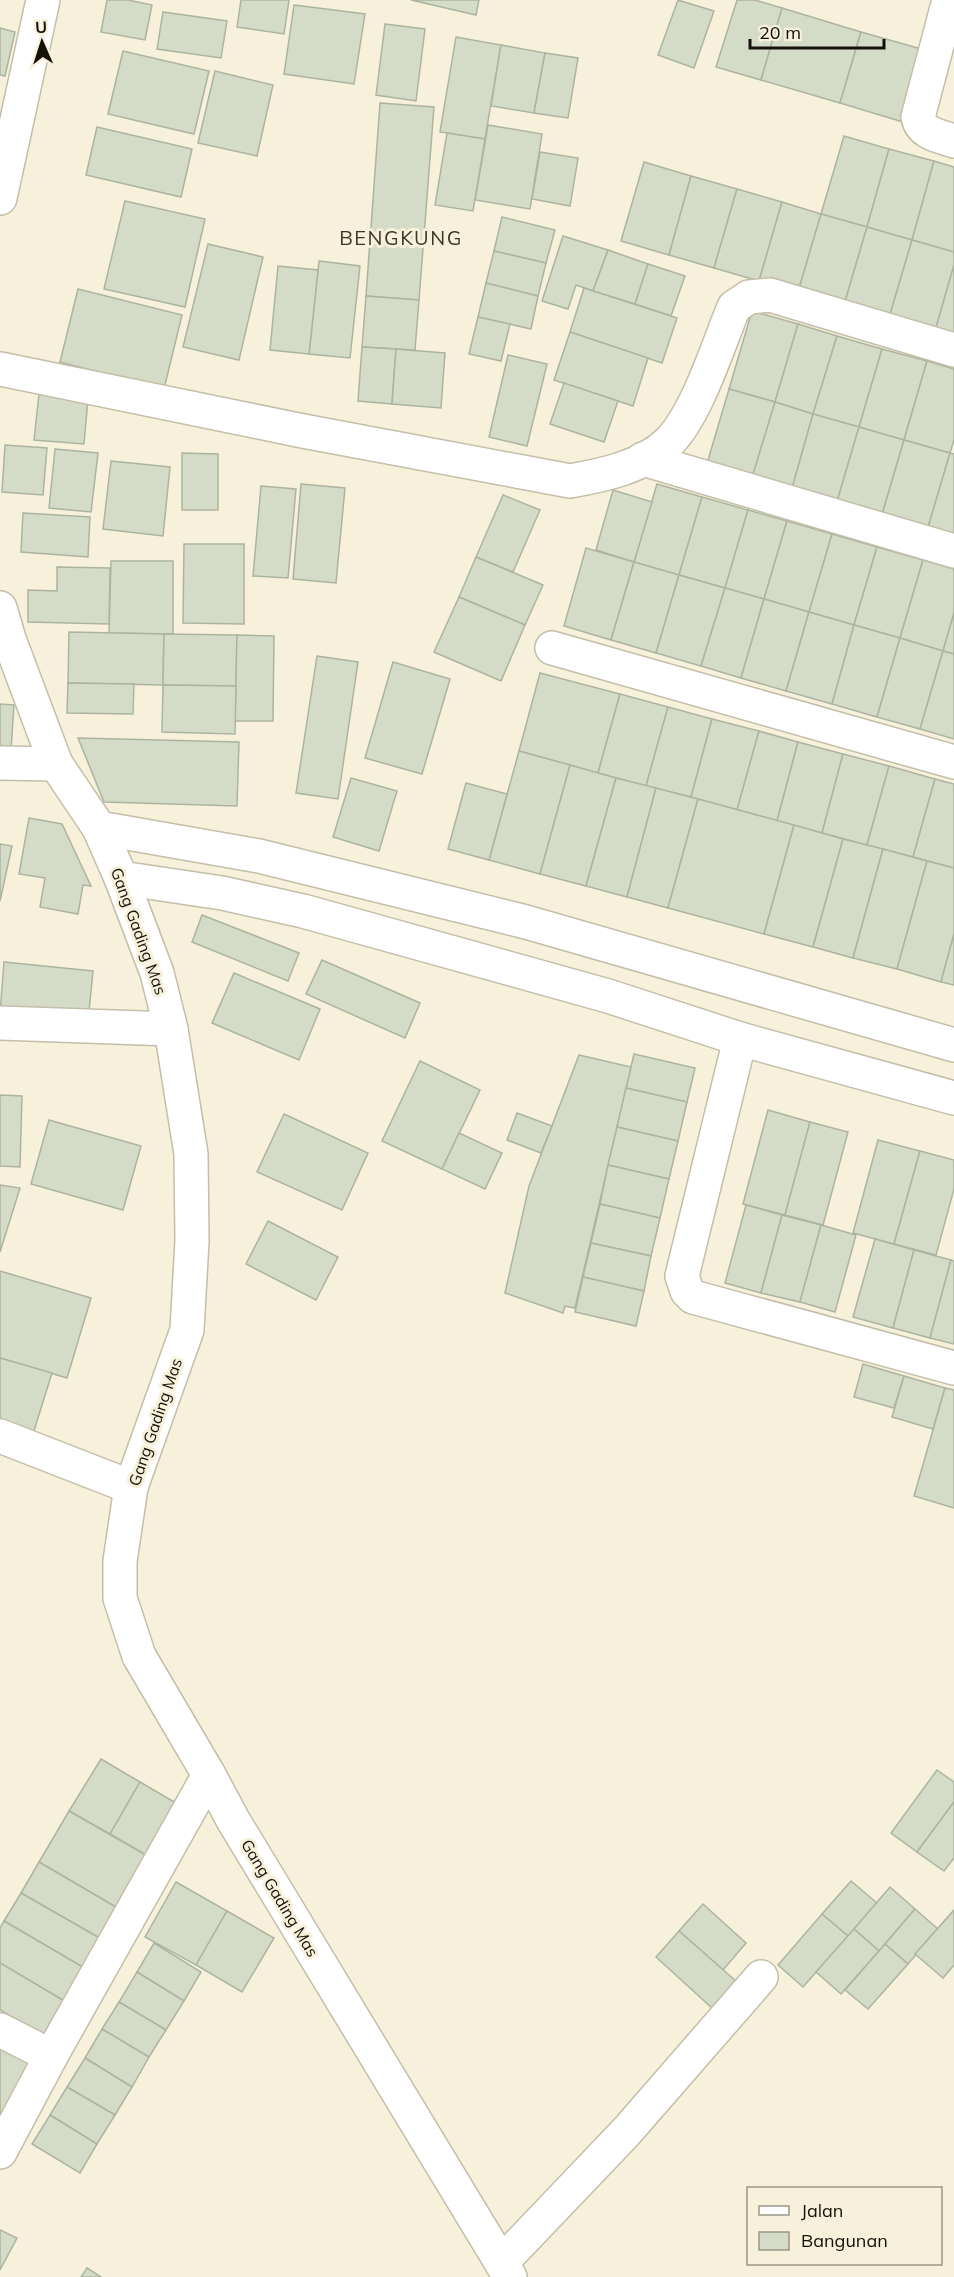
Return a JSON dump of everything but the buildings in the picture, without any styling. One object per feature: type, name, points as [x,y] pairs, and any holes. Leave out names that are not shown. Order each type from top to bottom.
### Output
[{"type":"street","points":[[0,198],[43,0]]},
{"type":"street","points":[[949,0],[918,117],[925,131],[954,141]]},
{"type":"street","points":[[0,369],[303,431],[570,481],[602,476],[644,459],[668,443],[689,416],[734,306],[749,297],[770,295],[954,350]]},
{"type":"street","points":[[644,459],[954,551]]},
{"type":"street","name":"Gang Gading Mas","points":[[0,608],[9,639],[56,764],[99,828],[121,878],[157,973],[171,1029],[191,1154],[192,1241],[187,1330],[131,1487],[120,1561],[120,1598],[139,1656],[209,1775],[232,1820],[506,2270]]},
{"type":"street","points":[[552,648],[954,762]]},
{"type":"street","points":[[0,764],[56,764]]},
{"type":"street","points":[[99,828],[259,856],[526,922],[954,1045]]},
{"type":"street","points":[[121,878],[222,893],[303,910],[608,996],[740,1039],[954,1098]]},
{"type":"street","points":[[0,1023],[171,1029]]},
{"type":"street","points":[[740,1039],[682,1276],[687,1291],[693,1297],[954,1368]]},
{"type":"street","points":[[0,1437],[131,1487]]},
{"type":"street","points":[[0,2152],[51,2056],[209,1775]]},
{"type":"street","points":[[506,2270],[761,1977]]},
{"type":"street","points":[[0,2030],[51,2056]]},
{"type":"district","name":"BENGKUNG","points":[[401,238]]}]
